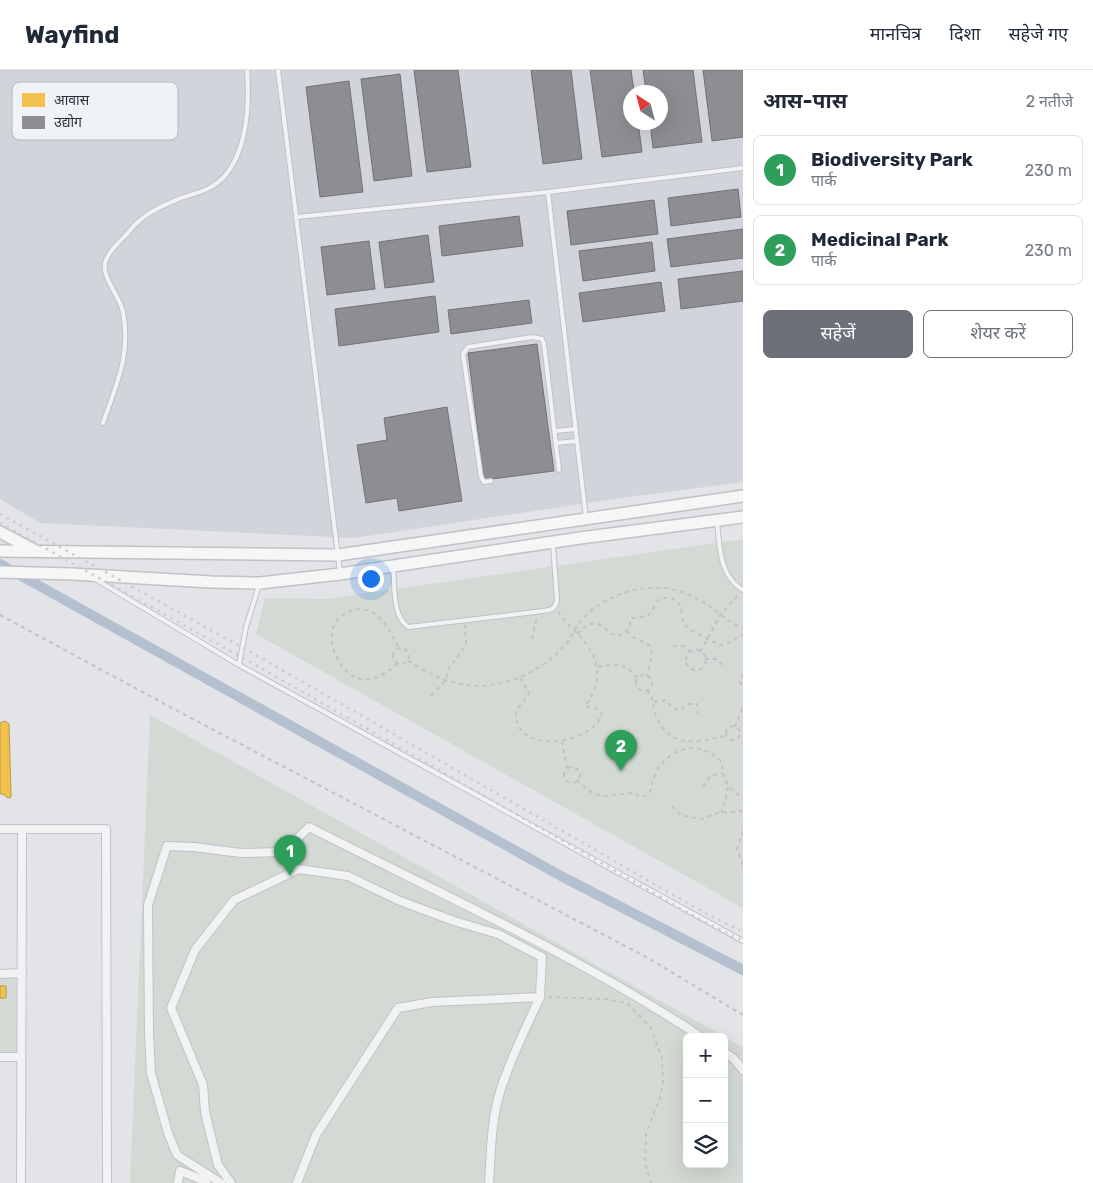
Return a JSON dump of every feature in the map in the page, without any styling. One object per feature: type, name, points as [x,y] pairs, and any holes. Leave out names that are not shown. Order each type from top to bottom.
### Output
[{"type":"street","points":[[0,551],[338,555],[743,496]]},
{"type":"street","points":[[0,572],[260,583],[392,567],[552,542],[743,517]]},
{"type":"street","points":[[0,532],[31,551]]},
{"type":"street","points":[[221,1183],[177,1155],[168,1133],[151,1073],[148,905],[167,846],[194,847],[241,853],[284,852],[309,827],[549,948],[694,1033]]},
{"type":"street","points":[[0,829],[106,829],[107,1183]]},
{"type":"street","points":[[21,1183],[22,829]]},
{"type":"street","points":[[231,1183],[218,1165],[205,1112],[203,1084],[171,1008],[195,950],[234,900],[299,869],[348,876],[400,901],[454,921],[498,934],[542,957],[540,997],[499,1094],[492,1135],[489,1183]]},
{"type":"street","points":[[0,974],[22,973]]},
{"type":"street","points":[[297,1183],[316,1135],[398,1008],[432,1002],[540,997]]},
{"type":"street","points":[[728,1055],[743,1070]]},
{"type":"street","points":[[0,1057],[21,1057]]},
{"type":"street","points":[[178,1183],[180,1171],[206,1183]]},
{"type":"lane","points":[[103,422],[120,376],[125,354],[123,310],[104,272],[104,265],[113,250],[138,222],[147,215],[181,198],[206,190],[218,183],[226,174],[236,156],[246,123],[248,99],[247,70]]},
{"type":"lane","points":[[278,70],[340,574]]},
{"type":"lane","points":[[297,218],[548,192],[743,168]]},
{"type":"lane","points":[[548,192],[586,520]]},
{"type":"lane","points":[[491,482],[484,482],[481,477],[463,354],[468,347],[533,337],[542,339],[559,470]]},
{"type":"lane","points":[[555,431],[576,428]]},
{"type":"lane","points":[[556,443],[577,441]]},
{"type":"lane","points":[[717,520],[722,560],[725,569],[735,585],[743,590]]},
{"type":"lane","points":[[392,567],[397,610],[400,619],[408,627],[415,628],[552,610],[557,600],[557,587],[552,542]]},
{"type":"lane","points":[[88,575],[239,665],[743,941]]},
{"type":"lane","points":[[239,665],[246,627],[260,583]]},
{"type":"path","points":[[408,661],[425,671],[462,685],[504,683],[520,678],[547,661],[565,645],[589,613],[604,601],[634,590],[653,588],[670,589],[688,594],[703,601],[743,629]]},
{"type":"path","points":[[700,652],[721,614],[743,590]]},
{"type":"path","points":[[577,634],[584,626],[593,623],[599,624],[610,634],[616,636],[627,631],[632,618],[649,615],[656,603],[660,599],[666,598],[677,601],[681,606],[682,619],[688,628],[722,645],[738,636],[743,636]]},
{"type":"path","points":[[520,678],[529,692],[526,700],[516,711],[517,723],[525,734],[541,741],[562,741],[582,735],[596,726],[601,720],[602,714],[598,709],[585,706],[596,688],[598,668],[592,652],[575,631],[562,619],[555,606]]},
{"type":"path","points":[[399,648],[384,620],[369,610],[348,611],[340,617],[334,626],[332,645],[347,673],[361,679],[373,679],[398,664],[404,664],[408,661]]},
{"type":"path","points":[[532,639],[538,612]]},
{"type":"path","points":[[0,615],[172,708],[648,958],[743,1015]]},
{"type":"path","points":[[431,696],[446,680],[448,670],[466,645],[465,621]]},
{"type":"path","points":[[627,631],[649,646],[652,654],[647,676]]},
{"type":"path","points":[[673,646],[684,646],[691,652],[700,652]]},
{"type":"path","points":[[398,664],[392,656],[394,650],[399,648],[407,650],[408,661]]},
{"type":"path","points":[[691,652],[686,660],[690,668],[699,669],[704,665],[705,659],[700,652]]},
{"type":"path","points":[[705,659],[716,659],[723,665]]},
{"type":"path","points":[[598,668],[618,664],[626,666],[638,678]]},
{"type":"path","points":[[743,674],[740,679],[740,684],[743,687]]},
{"type":"path","points":[[638,678],[647,676]]},
{"type":"path","points":[[638,678],[636,683],[638,688],[642,691],[647,690],[652,685],[651,680],[647,676]]},
{"type":"path","points":[[647,690],[652,695],[654,712],[661,725],[677,739],[687,742],[726,736]]},
{"type":"path","points":[[654,702],[666,700],[672,708],[680,710],[688,704],[698,704],[698,718]]},
{"type":"path","points":[[735,727],[743,706]]},
{"type":"path","points":[[726,736],[727,730],[735,727]]},
{"type":"path","points":[[726,736],[730,740],[741,736],[740,731],[735,727]]},
{"type":"path","points":[[562,741],[567,769],[564,773],[566,780],[570,782],[577,780],[580,776],[577,769],[572,767],[567,769]]},
{"type":"path","points":[[577,780],[595,794],[604,796],[631,793],[642,797],[650,793],[651,781],[655,770],[662,761],[672,754],[692,748],[716,756],[722,762],[723,774],[728,786],[743,797]]},
{"type":"path","points":[[703,787],[711,775],[723,774]]},
{"type":"path","points":[[723,813],[721,808],[725,803],[728,786]]},
{"type":"path","points":[[672,806],[681,815],[694,819],[743,811]]},
{"type":"path","points":[[743,831],[737,849],[743,866]]},
{"type":"path","points":[[540,997],[605,999],[627,1003],[651,1028],[662,1058],[663,1084],[660,1098],[646,1133],[645,1163],[651,1183]]},
{"type":"shaded area","points":[[0,70],[743,70],[743,482],[614,499],[354,538],[40,523],[0,499]]},
{"type":"shaded area","points":[[743,539],[743,908],[256,634],[265,598],[325,599]]},
{"type":"shaded area","points":[[150,715],[718,1033],[683,1033],[683,1168],[728,1168],[728,1039],[743,1047],[743,1183],[130,1183]]},
{"type":"shaded area","points":[[0,977],[16,977],[17,1052],[0,1052]]},
{"type":"building: आवास","points":[[5,721],[9,724],[11,797],[8,798],[0,794],[0,723]]},
{"type":"building: आवास","points":[[0,986],[6,986],[6,998],[0,998]]},
{"type":"building: उद्योग","points":[[414,70],[458,70],[471,167],[427,172]]},
{"type":"building: उद्योग","points":[[531,70],[571,70],[582,159],[543,164]]},
{"type":"building: उद्योग","points":[[590,70],[631,70],[633,85],[623,85],[623,130],[639,130],[642,152],[602,157]]},
{"type":"building: उद्योग","points":[[643,70],[693,70],[702,142],[653,148],[651,130],[668,130],[668,85],[645,85]]},
{"type":"building: उद्योग","points":[[703,70],[743,70],[743,137],[712,141]]},
{"type":"building: उद्योग","points":[[400,74],[412,176],[374,181],[361,79]]},
{"type":"building: उद्योग","points":[[349,81],[363,192],[320,197],[306,87]]},
{"type":"building: उद्योग","points":[[738,189],[741,217],[671,226],[668,198]]},
{"type":"building: उद्योग","points":[[654,200],[658,234],[571,245],[567,211]]},
{"type":"building: उद्योग","points":[[519,216],[523,246],[442,256],[439,226]]},
{"type":"building: उद्योग","points":[[743,229],[743,258],[671,267],[667,239]]},
{"type":"building: उद्योग","points":[[428,235],[434,282],[385,288],[379,242]]},
{"type":"building: उद्योग","points":[[369,241],[375,289],[327,295],[321,247]]},
{"type":"building: उद्योग","points":[[652,242],[655,271],[583,281],[579,251]]},
{"type":"building: उद्योग","points":[[743,271],[743,301],[681,309],[678,279]]},
{"type":"building: उद्योग","points":[[661,282],[665,311],[583,322],[579,293]]},
{"type":"building: उद्योग","points":[[435,296],[439,332],[339,346],[335,309]]},
{"type":"building: उद्योग","points":[[529,300],[532,323],[451,334],[448,310]]},
{"type":"building: उद्योग","points":[[537,344],[554,471],[484,480],[468,353]]},
{"type":"building: उद्योग","points":[[447,407],[462,501],[399,511],[397,498],[366,503],[357,445],[387,440],[384,418]]},
{"type":"waterway","points":[[0,564],[561,876],[743,970]]},
{"type":"railway","points":[[0,514],[256,655],[705,913],[743,932]]},
{"type":"railway","points":[[0,523],[252,663],[701,920],[743,941]]},
{"type":"place","name":"Medicinal Park","points":[[621,771]]},
{"type":"place","name":"Biodiversity Park","points":[[290,876]]}]
